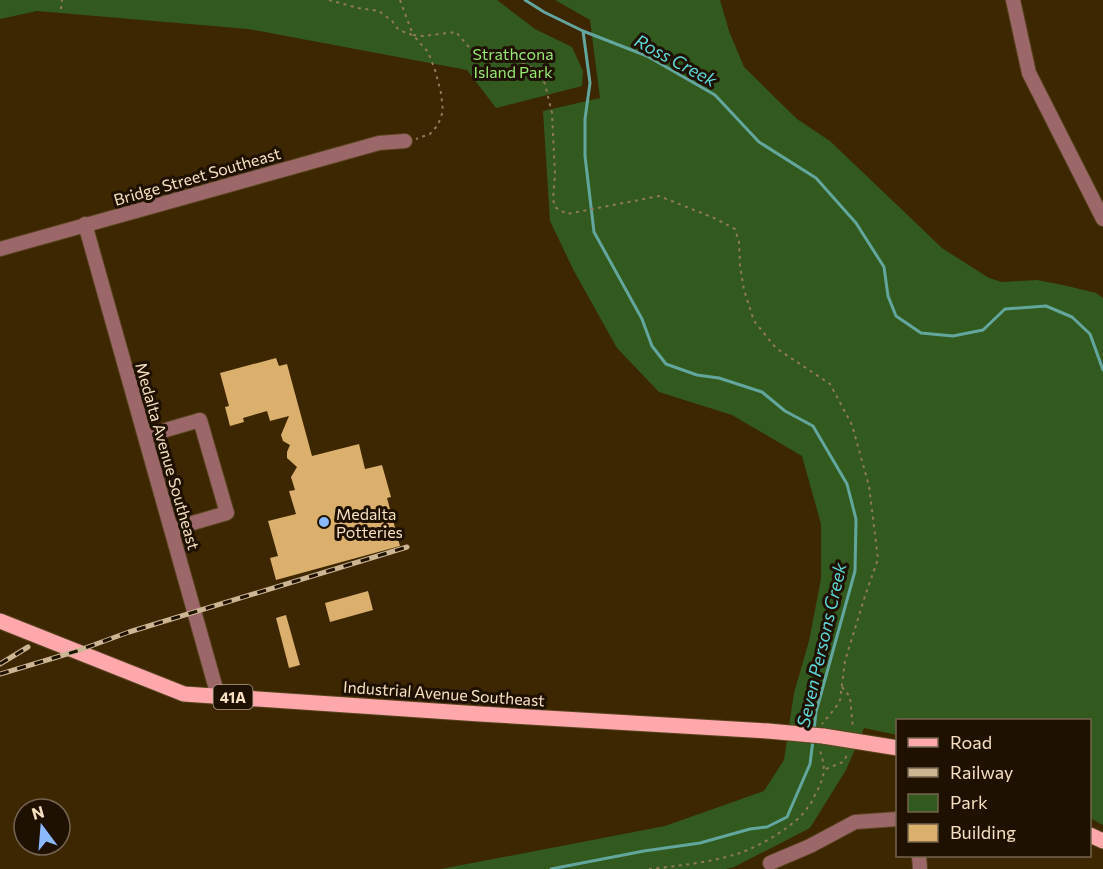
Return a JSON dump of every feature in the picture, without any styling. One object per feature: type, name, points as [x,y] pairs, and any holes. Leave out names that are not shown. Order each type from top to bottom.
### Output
[{"type":"main road","name":"Industrial Avenue Southeast","points":[[0,621],[184,694],[821,735],[896,748]]},
{"type":"street","points":[[1013,0],[1029,74],[1103,219]]},
{"type":"street","name":"Bridge Street Southeast","points":[[0,249],[379,143],[405,141]]},
{"type":"street","name":"Medalta Avenue Southeast","points":[[85,224],[218,696]]},
{"type":"street","points":[[145,436],[200,420],[227,513],[172,529]]},
{"type":"street","points":[[770,863],[810,846],[855,822],[896,819]]},
{"type":"path","points":[[61,9],[63,0]]},
{"type":"path","points":[[329,0],[379,11],[398,29],[413,35],[456,32],[474,53],[518,61],[537,70],[545,84],[552,113],[555,175],[553,199],[555,207],[567,214],[658,196],[714,218],[735,229],[740,242],[740,266],[744,290],[754,321],[776,348],[830,384],[852,425],[869,486],[878,560],[846,661],[840,700],[822,723],[819,747],[825,770],[819,788],[808,808],[790,826],[774,837],[741,853],[689,864],[649,869]]},
{"type":"path","points":[[400,0],[413,35],[428,52],[435,69],[443,111],[438,125],[430,134],[405,141]]},
{"type":"green space","name":"Strathcona Island Park","points":[[0,0],[497,0],[535,29],[572,47],[583,71],[582,86],[496,108],[467,70],[248,29],[37,11],[0,19]]},
{"type":"green space","points":[[555,0],[720,0],[729,31],[744,67],[797,119],[830,141],[942,248],[989,278],[1002,282],[1037,280],[1096,293],[1103,298],[1103,825],[1091,819],[1091,719],[896,719],[896,735],[864,728],[846,770],[810,828],[734,867],[726,869],[441,869],[665,826],[764,791],[784,760],[794,693],[809,641],[821,579],[821,524],[802,456],[732,415],[659,392],[617,348],[574,271],[550,221],[543,111],[600,98],[590,20]]},
{"type":"building","name":"Medalta Potteries","points":[[276,358],[279,366],[287,364],[312,456],[359,444],[365,469],[382,465],[391,497],[387,498],[400,546],[276,580],[270,558],[278,556],[268,521],[296,514],[289,491],[295,490],[291,477],[297,467],[287,458],[290,445],[283,441],[281,435],[289,416],[270,421],[267,411],[243,418],[244,422],[230,426],[225,407],[229,406],[220,373]]},
{"type":"building","points":[[368,591],[373,610],[330,622],[325,603]]},
{"type":"building","points":[[286,615],[300,665],[289,668],[276,618]]},
{"type":"waterway","name":"Ross Creek","points":[[525,0],[583,31],[647,56],[715,95],[759,142],[816,178],[856,223],[884,267],[888,296],[896,316],[921,333],[953,336],[983,330],[1005,309],[1046,306],[1072,317],[1090,334],[1103,370]]},
{"type":"waterway","name":"Seven Persons Creek","points":[[583,31],[590,83],[585,119],[585,156],[594,232],[642,319],[652,346],[666,364],[697,375],[719,378],[762,392],[785,411],[813,426],[847,484],[856,519],[855,571],[816,712],[814,730]]},
{"type":"waterway","name":"Seven Persons Creek","points":[[551,869],[700,843],[750,829],[767,827],[787,817],[810,764],[813,740]]},
{"type":"railway","points":[[0,674],[407,547]]},
{"type":"railway","points":[[0,664],[28,647]]},
{"type":"place","name":"Medalta Potteries","points":[[324,522]]}]
